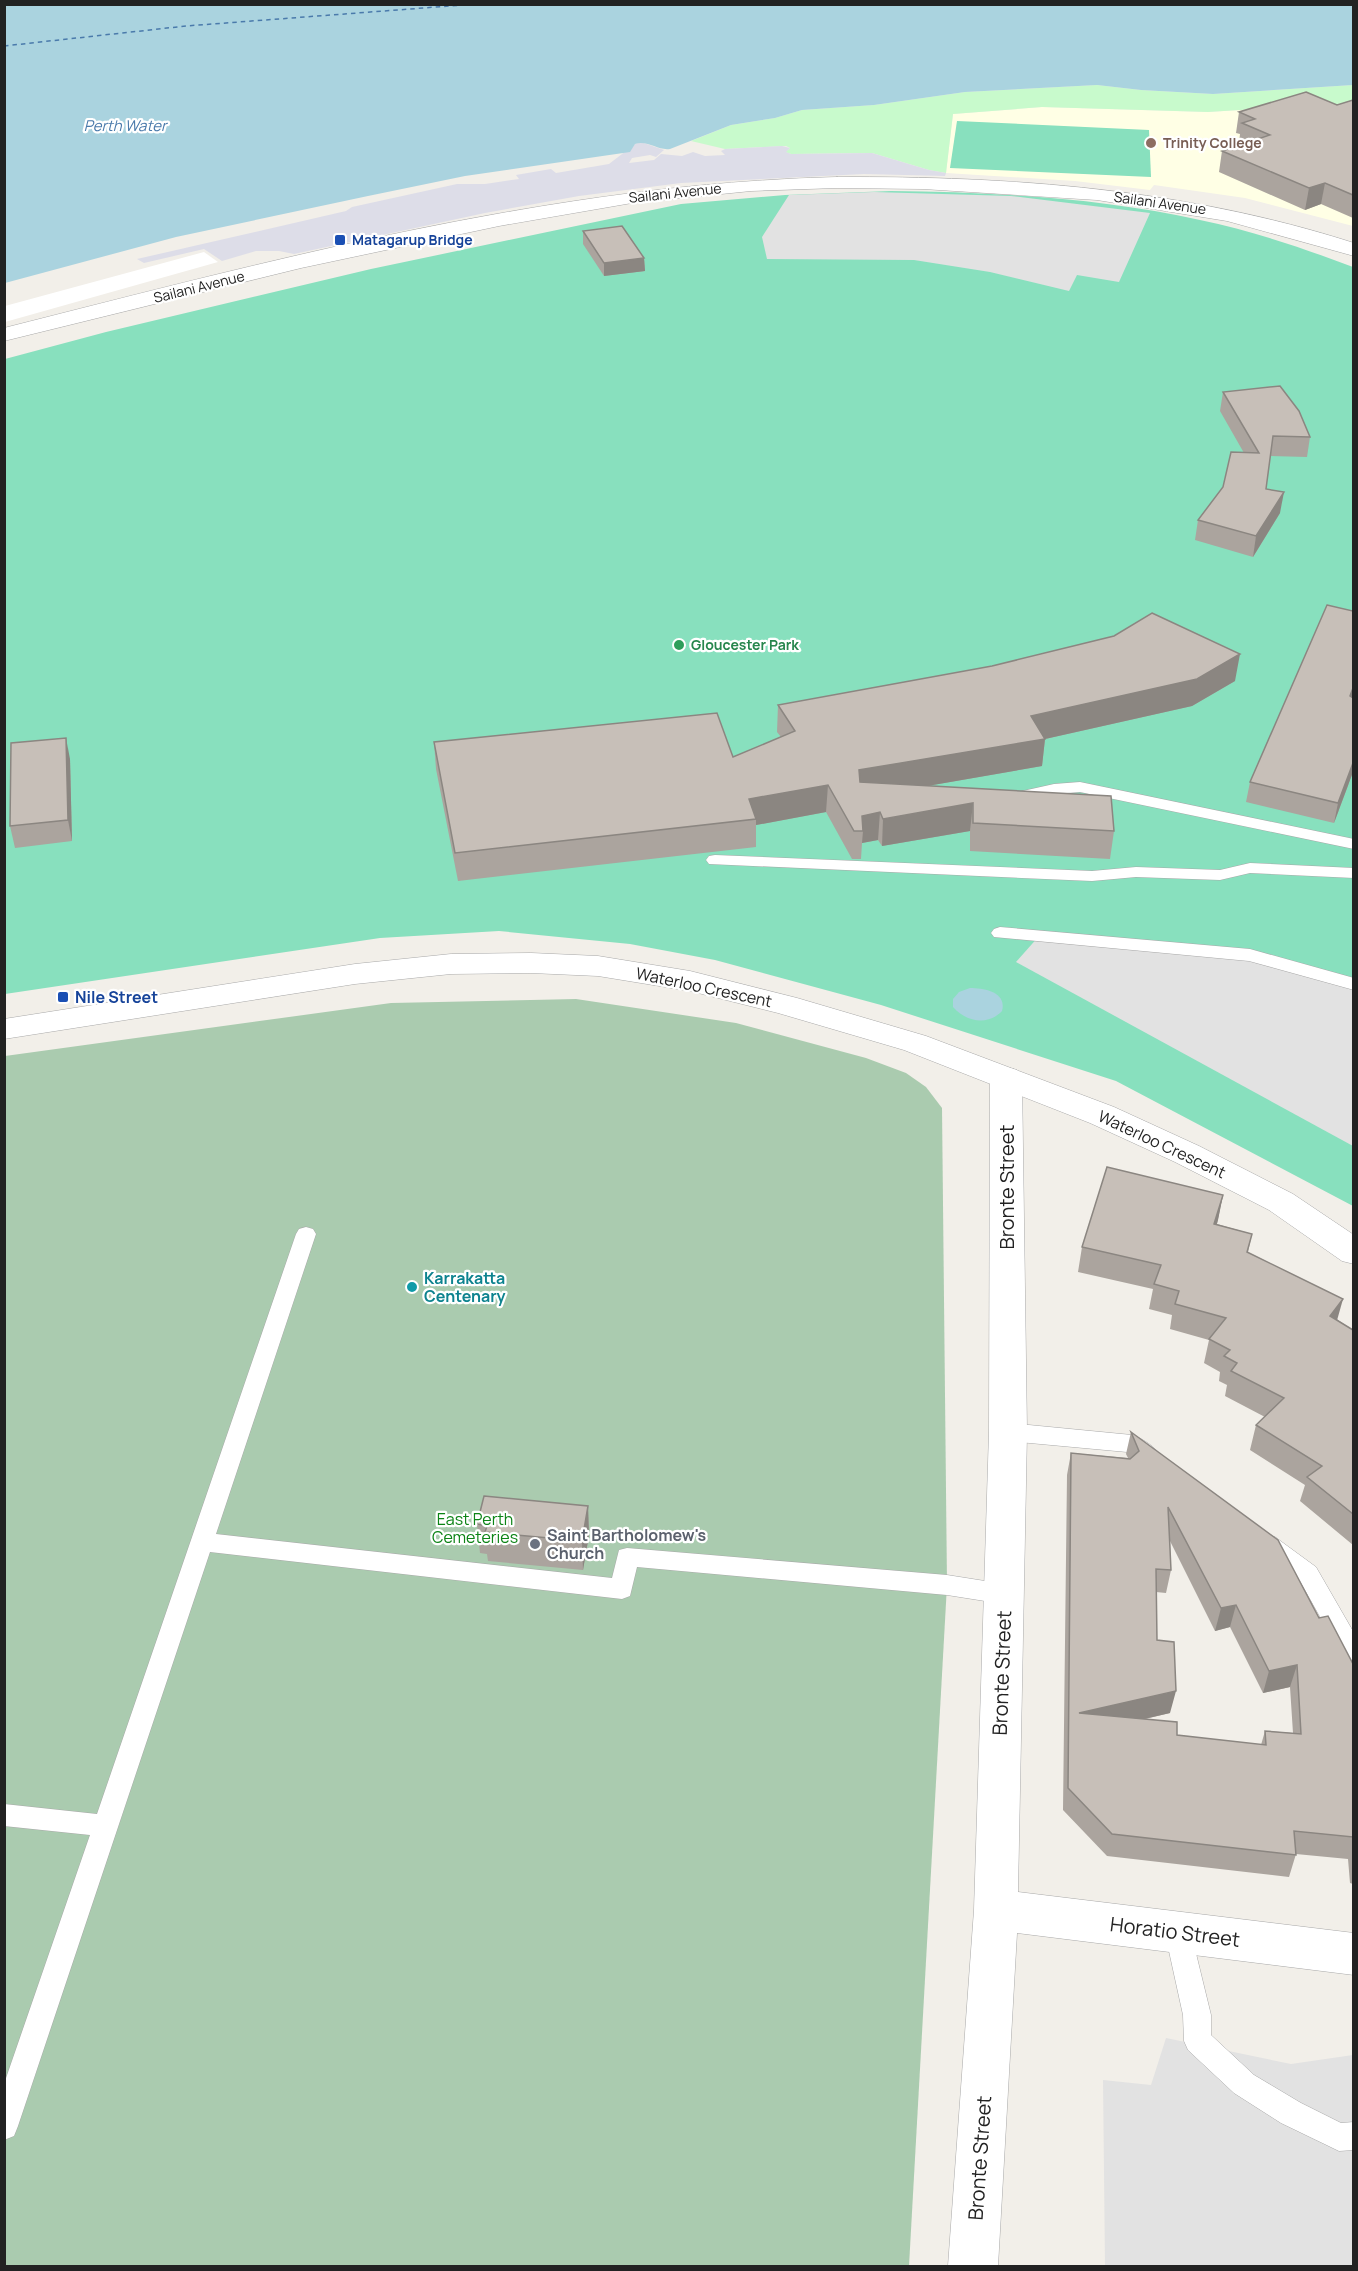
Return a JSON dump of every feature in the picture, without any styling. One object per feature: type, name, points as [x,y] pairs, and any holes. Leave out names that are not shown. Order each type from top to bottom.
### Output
[{"type":"street","name":"Sailani Avenue","points":[[4,335],[316,258],[535,212],[664,193],[771,184],[944,182],[1117,196],[1181,204],[1246,217],[1304,233],[1353,250]]},
{"type":"street","name":"Waterloo Crescent","points":[[4,1029],[355,974],[451,964],[531,963],[598,966],[690,981],[786,1005],[915,1043],[1102,1115],[1197,1159],[1281,1202],[1353,1252]]},
{"type":"street","name":"Bronte Street","points":[[973,2266],[996,1910],[1008,1432],[1006,1078]]},
{"type":"street","name":"Horatio Street","points":[[996,1910],[1353,1953]]},
{"type":"lane","points":[[1000,802],[1054,789],[1080,787],[1353,844]]},
{"type":"lane","points":[[715,860],[1092,876],[1136,873],[1220,875],[1250,868],[1353,873]]},
{"type":"lane","points":[[999,933],[1250,955],[1353,984]]},
{"type":"lane","points":[[4,2126],[306,1234]]},
{"type":"lane","points":[[1008,1432],[1132,1444],[1169,1471]]},
{"type":"lane","points":[[1252,1533],[1308,1574],[1353,1656]]},
{"type":"lane","points":[[202,1542],[622,1589],[627,1557],[947,1585],[1004,1594]]},
{"type":"lane","points":[[4,1815],[107,1826]]},
{"type":"lane","points":[[1178,1933],[1197,2015],[1198,2041],[1244,2084],[1291,2113],[1339,2137],[1353,2136]]},
{"type":"shaded area","name":"Trinity College","points":[[1353,103],[1353,226],[1245,198],[1154,185],[1150,190],[1075,181],[946,173],[953,114],[1042,107],[1208,112]]},
{"type":"shaded area","points":[[641,142],[664,150],[656,157],[650,155],[632,158],[629,163],[654,160],[661,154],[682,156],[693,152],[705,156],[725,155],[721,151],[725,149],[782,146],[790,148],[786,152],[791,154],[872,153],[946,173],[945,176],[864,174],[681,183],[579,196],[485,213],[294,254],[279,251],[256,251],[222,261],[204,249],[144,263],[137,259],[457,184],[485,184],[519,179],[516,175],[551,169],[556,173],[609,164]]},
{"type":"shaded area","points":[[874,192],[1011,196],[1150,213],[1119,282],[1077,275],[1069,291],[990,272],[914,260],[767,259],[762,237],[789,195]]},
{"type":"shaded area","points":[[1040,935],[1250,955],[1353,984],[1353,1146],[1016,962]]},
{"type":"shaded area","points":[[1166,2038],[1291,2064],[1353,2055],[1353,2266],[1105,2266],[1103,2080],[1151,2085]]},
{"type":"green space","points":[[1097,85],[1213,94],[1353,85],[1353,103],[1208,112],[1042,107],[953,114],[946,173],[872,153],[791,154],[785,152],[790,148],[786,146],[725,149],[691,141],[731,125],[775,118],[802,110],[874,105],[965,92]]},
{"type":"green space","points":[[957,121],[1149,130],[1151,177],[950,168]]},
{"type":"green space","name":"Gloucester Park","points":[[891,191],[968,193],[1085,201],[1162,212],[1259,235],[1353,267],[1353,1206],[1116,1081],[881,1005],[715,960],[630,944],[499,931],[380,938],[5,994],[5,359],[106,332],[371,269],[681,204],[785,195]]},
{"type":"green space","name":"East Perth Cemeteries","points":[[576,999],[736,1023],[866,1058],[906,1073],[926,1087],[942,1108],[947,1585],[909,2266],[5,2266],[5,1056],[391,1003]]},
{"type":"water","name":"Perth Water","points":[[5,4],[1353,5],[1353,85],[1213,94],[1097,85],[965,92],[874,105],[802,110],[775,118],[731,125],[670,149],[640,143],[635,144],[630,152],[465,176],[176,237],[5,283]]},
{"type":"water","points":[[970,988],[988,990],[998,995],[1003,1005],[1002,1011],[984,1020],[971,1019],[958,1012],[953,1007],[953,999],[959,992]]},
{"type":"pier","points":[[204,252],[218,262],[5,322],[5,306]]},
{"type":"building","points":[[1306,92],[1337,105],[1353,100],[1353,195],[1325,183],[1309,188],[1222,151],[1270,135],[1242,123],[1255,119],[1239,112]]},
{"type":"building","points":[[622,226],[644,258],[604,263],[583,231]]},
{"type":"building","points":[[1280,386],[1299,411],[1310,437],[1273,436],[1266,489],[1284,492],[1256,536],[1198,520],[1223,487],[1231,452],[1259,453],[1223,392]]},
{"type":"building","points":[[1327,605],[1353,611],[1353,688],[1350,696],[1353,698],[1353,763],[1338,803],[1250,782]]},
{"type":"building","points":[[1152,613],[1240,654],[1197,679],[1031,716],[1045,739],[859,770],[860,782],[1111,796],[1114,831],[973,823],[973,803],[883,819],[880,812],[862,816],[863,831],[854,831],[828,785],[749,799],[756,819],[455,853],[434,742],[717,713],[733,757],[795,731],[778,705],[992,666],[1114,636]]},
{"type":"building","points":[[66,738],[68,820],[10,826],[11,743]]},
{"type":"building","points":[[1107,1167],[1223,1195],[1214,1224],[1252,1234],[1247,1252],[1343,1299],[1330,1316],[1353,1330],[1353,1514],[1307,1477],[1322,1466],[1256,1425],[1284,1398],[1231,1371],[1237,1363],[1224,1356],[1230,1350],[1209,1339],[1226,1318],[1175,1304],[1179,1291],[1154,1284],[1161,1265],[1082,1247]]},
{"type":"building","points":[[1131,1432],[1278,1540],[1319,1618],[1328,1616],[1353,1664],[1353,1837],[1294,1831],[1296,1855],[1112,1834],[1068,1788],[1071,1453],[1130,1459],[1139,1451]],"holes":[[[1168,1507],[1221,1608],[1236,1605],[1269,1671],[1297,1665],[1301,1734],[1265,1731],[1266,1745],[1177,1735],[1177,1722],[1079,1713],[1176,1691],[1174,1642],[1157,1640],[1156,1569],[1171,1570]]]},
{"type":"building","points":[[484,1496],[588,1506],[582,1541],[485,1532],[487,1526],[477,1524]]},
{"type":"ferry route","points":[[4,46],[186,26],[476,4]]},
{"type":"place","name":"Trinity College","points":[[1151,143]]},
{"type":"place","name":"Matagarup Bridge","points":[[340,240]]},
{"type":"place","name":"Gloucester Park","points":[[679,645]]},
{"type":"place","name":"Nile Street","points":[[63,997]]},
{"type":"place","name":"Karrakatta Centenary","points":[[412,1287]]},
{"type":"place","name":"Saint Bartholomew's Church","points":[[535,1544]]}]
